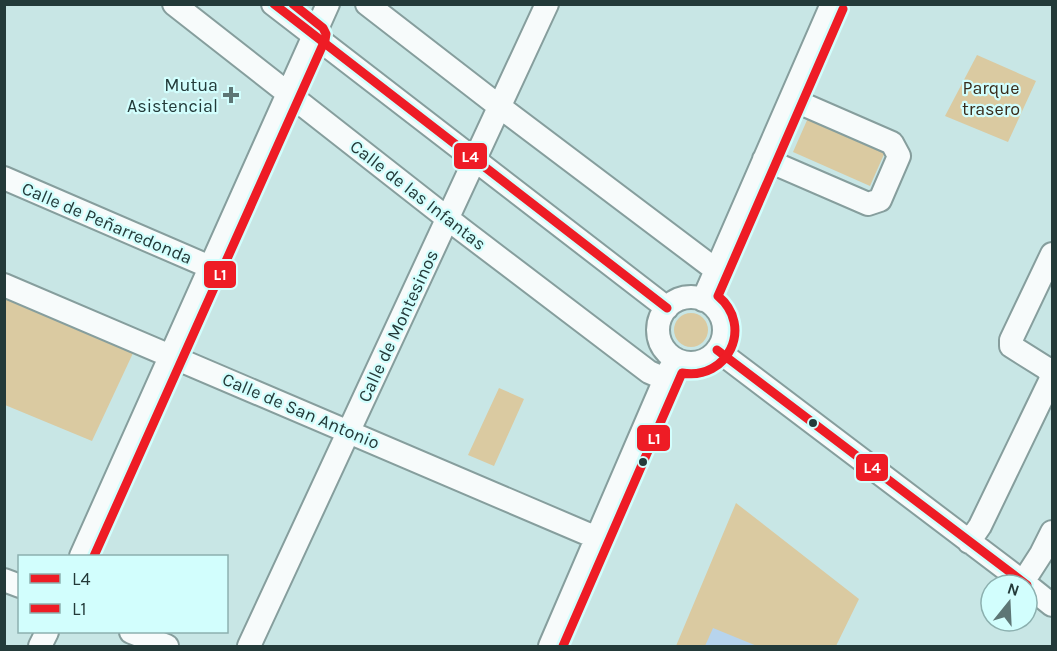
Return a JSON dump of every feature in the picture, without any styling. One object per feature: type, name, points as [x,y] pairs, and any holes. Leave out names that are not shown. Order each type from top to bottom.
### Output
[{"type":"street","name":"Calle de las Infantas","points":[[174,4],[448,219],[649,372],[665,380]]},
{"type":"street","points":[[273,4],[667,308]]},
{"type":"street","points":[[81,555],[328,4]]},
{"type":"street","points":[[367,4],[716,270]]},
{"type":"street","name":"Calle de Montesinos","points":[[249,646],[547,4]]},
{"type":"street","points":[[703,300],[832,4]]},
{"type":"street","points":[[764,159],[868,204],[880,200],[898,156],[892,143],[791,99]]},
{"type":"street","name":"Calle de Peñarredonda","points":[[4,178],[210,267]]},
{"type":"street","points":[[969,542],[981,526],[1051,379],[1046,368],[1011,346],[1011,340],[1053,254]]},
{"type":"street","name":"Calle de San Antonio","points":[[4,285],[597,538]]},
{"type":"street","points":[[694,297],[703,300],[712,305],[723,321],[722,341],[717,350],[703,361],[694,363],[675,359],[666,351],[660,340],[658,332],[662,315],[675,301],[694,297]]},
{"type":"street","points":[[717,350],[1011,573]]},
{"type":"street","points":[[550,646],[675,359]]},
{"type":"street","points":[[1032,573],[1053,532]]},
{"type":"street","points":[[1039,594],[1053,605]]},
{"type":"street","points":[[134,633],[167,646]]},
{"type":"green space","name":"Parque trasero","points":[[977,55],[1036,81],[1008,142],[945,116]]},
{"type":"green space","points":[[808,118],[885,152],[870,186],[793,152]]},
{"type":"green space","points":[[4,296],[134,351],[92,441],[5,405]]},
{"type":"green space","points":[[691,313],[703,318],[708,330],[703,342],[691,347],[679,342],[674,330],[679,318]]},
{"type":"green space","points":[[499,388],[524,399],[494,466],[468,455]]},
{"type":"green space","points":[[736,503],[859,599],[836,646],[676,646]]},
{"type":"water","points":[[713,628],[757,646],[705,646]]},
{"type":"transit line","name":"L4","points":[[274,4],[667,308]]},
{"type":"transit line","name":"L1","points":[[94,555],[325,40],[326,34],[323,28],[293,4]]},
{"type":"transit line","name":"L1","points":[[563,646],[682,373],[698,373],[712,369],[731,349],[735,336],[734,322],[729,308],[718,296],[843,9]]},
{"type":"transit line","name":"L4","points":[[717,350],[1011,573]]},
{"type":"place","name":"Mutua Asistencial","points":[[231,95]]}]
